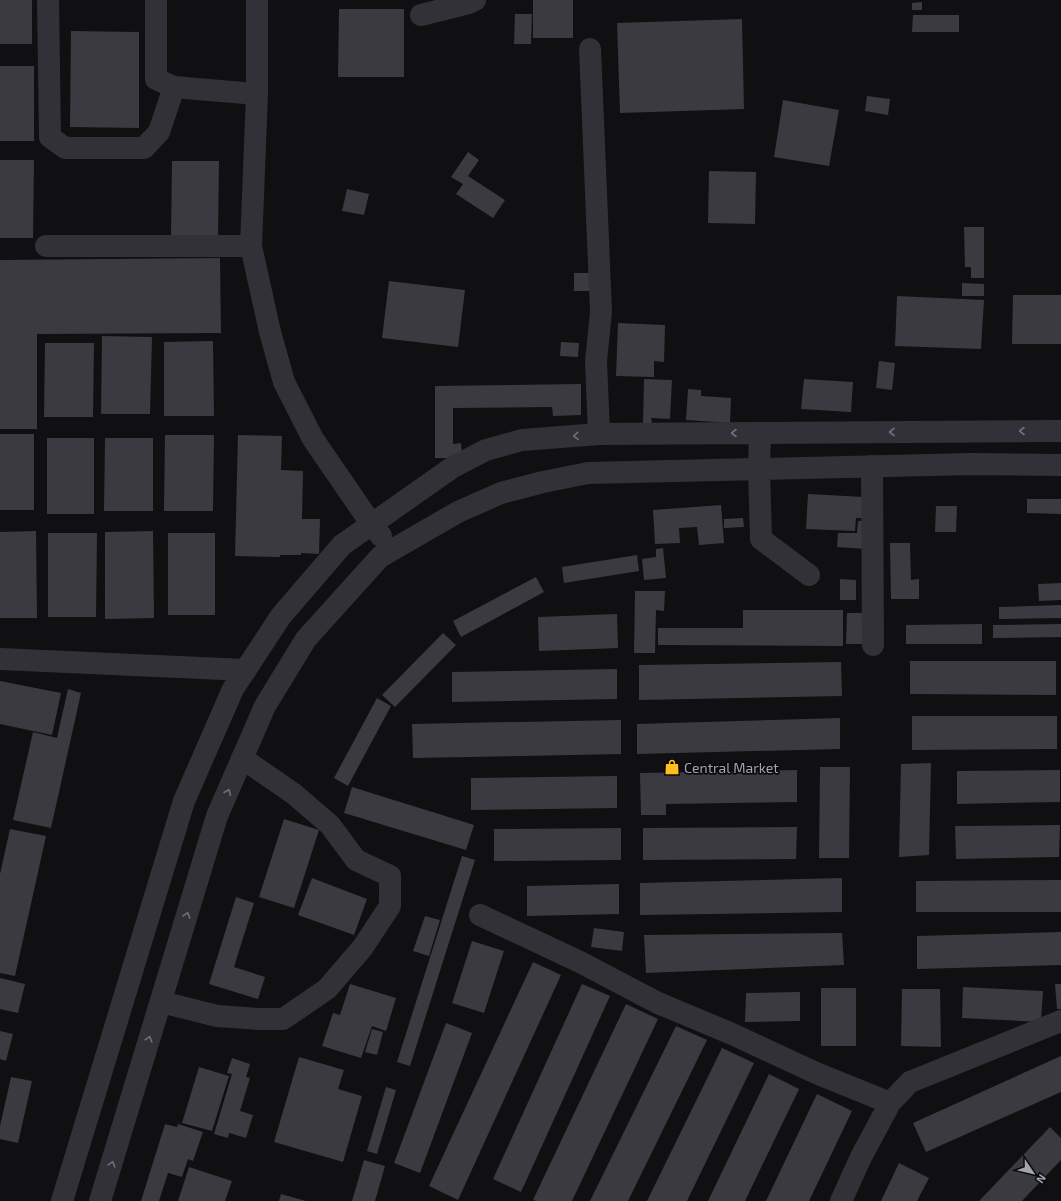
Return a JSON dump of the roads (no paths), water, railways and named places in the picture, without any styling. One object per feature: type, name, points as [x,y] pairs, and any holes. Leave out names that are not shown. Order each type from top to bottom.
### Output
[{"type":"street","points":[[48,0],[50,137],[65,148],[144,148],[159,132],[174,87]]},
{"type":"street","points":[[156,0],[156,79],[174,87],[257,94]]},
{"type":"street","points":[[256,0],[257,94],[251,246],[270,332],[284,382],[313,438],[372,525],[394,550]]},
{"type":"street","points":[[421,15],[469,3],[475,0]]},
{"type":"street","points":[[590,49],[601,312],[596,361],[599,434]]},
{"type":"street","points":[[46,246],[251,246]]},
{"type":"street","points":[[971,431],[972,464]]},
{"type":"street","points":[[62,1201],[184,801],[233,689],[280,616],[342,546],[453,467],[486,450],[522,440],[599,434],[1061,431]]},
{"type":"street","points":[[760,433],[759,469],[761,539],[809,575]]},
{"type":"street","points":[[100,1201],[218,816],[242,758],[265,706],[306,639],[380,557],[458,512],[501,493],[543,482],[588,473],[972,464],[1061,465]]},
{"type":"street","points":[[872,466],[873,645]]},
{"type":"street","points":[[0,659],[246,670]]},
{"type":"street","points":[[160,1002],[217,1016],[283,1019],[327,989],[363,947],[390,906],[390,876],[356,860],[330,825],[294,794],[242,758]]},
{"type":"street","points":[[480,915],[580,962],[658,1003],[730,1033],[816,1073],[890,1103]]},
{"type":"street","points":[[841,1201],[861,1157],[890,1103],[910,1082],[1061,1021]]},
{"type":"place","name":"Central Market","points":[[672,767]]}]
